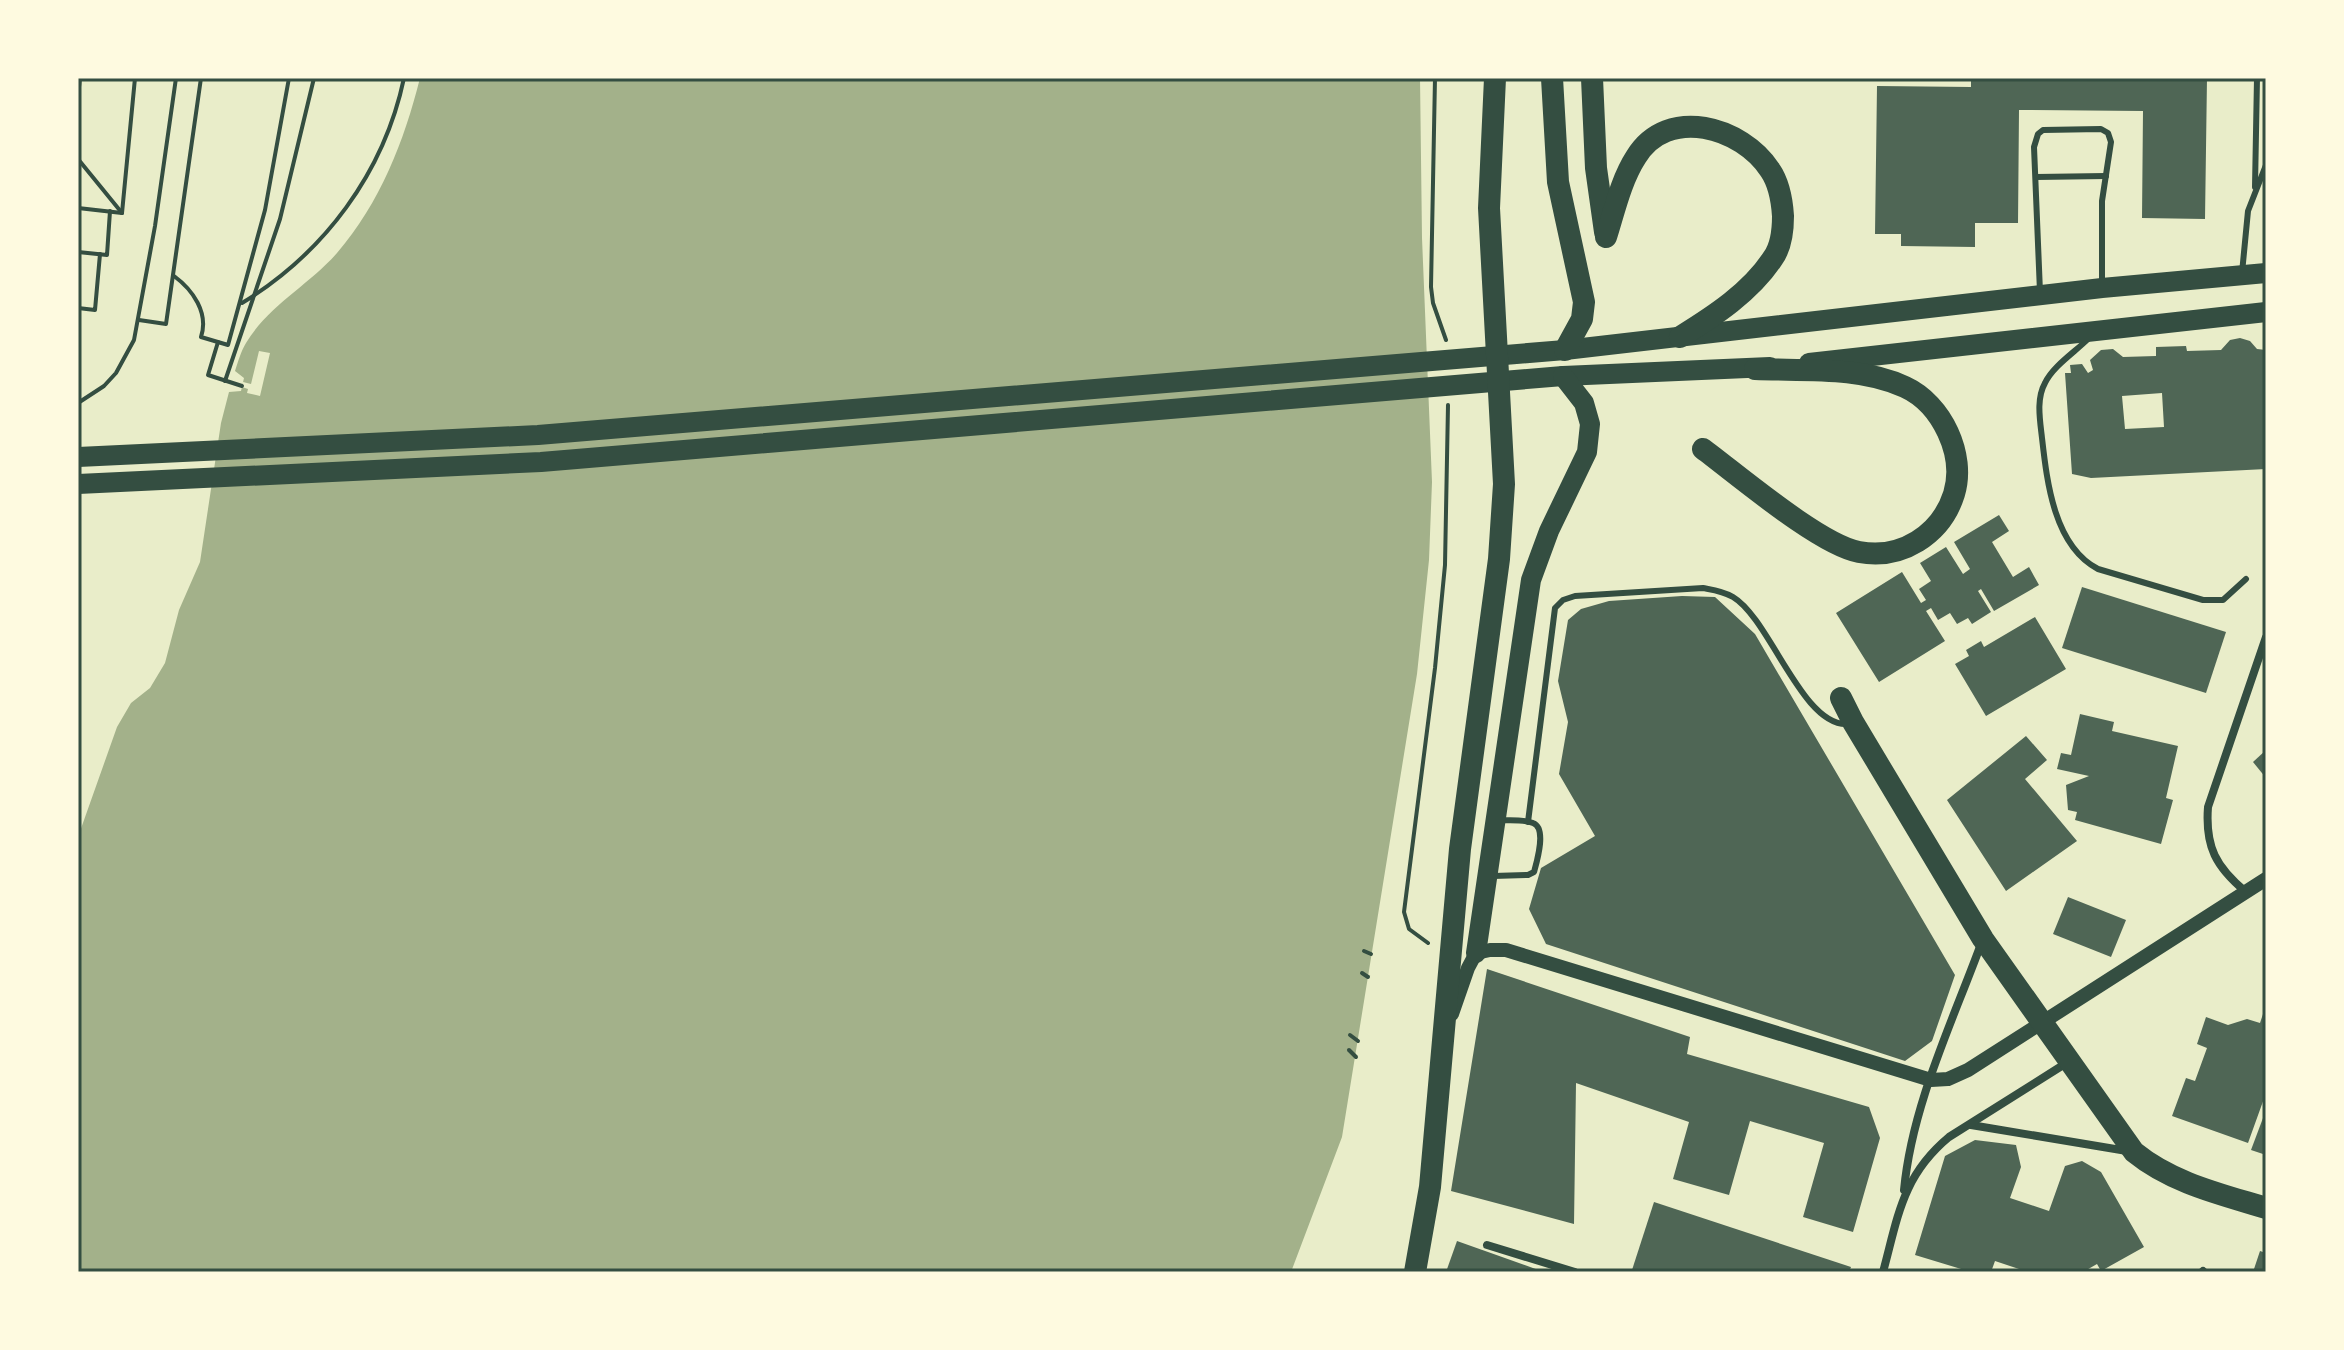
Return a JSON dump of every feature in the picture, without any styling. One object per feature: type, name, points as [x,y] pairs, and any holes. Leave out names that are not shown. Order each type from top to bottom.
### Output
[{"type":"highway","points":[[1415,1272],[1430,1187],[1460,849],[1499,559],[1504,484],[1489,208],[1495,78]]},
{"type":"highway","points":[[1552,78],[1558,182],[1584,302],[1582,319],[1565,350]]},
{"type":"highway","points":[[1592,78],[1596,168],[1606,237],[1636,156],[1652,140],[1672,128],[1701,126],[1729,133],[1754,149],[1772,172],[1782,199],[1783,228],[1775,256],[1732,301],[1680,337]]},
{"type":"highway","points":[[1703,449],[1831,541],[1858,552],[1890,553],[1918,543],[1936,525],[1954,494],[1956,462],[1948,431],[1930,404],[1906,387],[1879,378],[1755,369]]},
{"type":"highway","points":[[1841,698],[1983,939],[2134,1152],[2178,1180],[2266,1208]]},
{"type":"main road","points":[[86,457],[538,435],[1565,350],[2102,288],[2266,273]]},
{"type":"main road","points":[[87,483],[541,462],[1563,376],[1755,369],[2266,312]]},
{"type":"main road","points":[[1476,953],[1531,580],[1549,531],[1587,452],[1590,424],[1584,403],[1563,376]]},
{"type":"street","points":[[2247,892],[2218,864],[2208,837],[2208,807],[2266,637]]},
{"type":"street","points":[[1444,1041],[1476,953],[1506,950],[1931,1080],[1948,1079],[1968,1070],[2266,879]]},
{"type":"street","points":[[1883,1272],[1903,1199],[1912,1140],[1983,939]]},
{"type":"street","points":[[1903,1199],[1914,1174],[1932,1151],[2069,1062]]},
{"type":"street","points":[[1970,1125],[2134,1152]]},
{"type":"street","points":[[1487,1245],[1575,1272]]},
{"type":"lane","points":[[2255,191],[2257,78]]},
{"type":"lane","points":[[2040,295],[2034,147],[2038,134],[2043,130],[2101,129],[2108,133],[2111,142],[2102,201],[2102,288]]},
{"type":"lane","points":[[2242,276],[2245,231],[2255,191],[2266,165]]},
{"type":"lane","points":[[2036,177],[2106,176]]},
{"type":"lane","points":[[2097,331],[2045,382],[2040,397],[2047,480],[2052,499],[2075,550],[2084,562],[2098,569],[2203,600],[2223,600],[2246,579]]},
{"type":"lane","points":[[1528,822],[1555,608],[1563,600],[1575,596],[1703,588],[1721,591],[1736,598],[1751,616],[1817,711],[1833,723],[1853,722]]},
{"type":"lane","points":[[1488,876],[1528,875],[1534,872],[1539,830],[1534,823],[1496,820]]},
{"type":"path","points":[[78,96],[80,78]]},
{"type":"path","points":[[122,213],[135,78]]},
{"type":"path","points":[[78,403],[104,386],[116,373],[134,340],[176,78]]},
{"type":"path","points":[[139,320],[166,324],[201,78]]},
{"type":"path","points":[[174,276],[198,302],[204,327],[201,337],[228,345],[265,210],[289,78]]},
{"type":"path","points":[[225,381],[256,295],[287,193],[314,78]]},
{"type":"path","points":[[240,305],[306,255],[348,207],[380,153],[392,124],[404,78]]},
{"type":"path","points":[[1435,78],[1431,287],[1448,351]]},
{"type":"path","points":[[78,159],[122,213]]},
{"type":"path","points":[[78,208],[122,213]]},
{"type":"path","points":[[78,252],[107,255],[110,211]]},
{"type":"path","points":[[78,308],[95,310],[100,254]]},
{"type":"path","points":[[218,342],[208,375],[242,386]]},
{"type":"path","points":[[1448,398],[1445,565],[1404,912],[1409,929],[1415,935],[1451,957]]},
{"type":"path","points":[[1364,951],[1371,954]]},
{"type":"path","points":[[1362,973],[1368,977]]},
{"type":"path","points":[[1350,1035],[1358,1041]]},
{"type":"path","points":[[1349,1050],[1356,1057]]},
{"type":"shaded area","points":[[420,78],[1420,78],[1422,238],[1432,482],[1429,560],[1417,674],[1342,1137],[1291,1272],[78,1272],[78,837],[117,727],[131,703],[150,688],[165,663],[179,610],[200,562],[221,423],[229,392],[241,391],[244,378],[235,371],[243,349],[266,318],[337,253],[366,214],[389,171]]},
{"type":"pier","points":[[259,351],[270,353],[260,396],[247,393],[248,389],[242,387],[243,382],[251,384]]},
{"type":"building","points":[[1971,78],[2207,78],[2205,219],[2142,218],[2143,111],[2019,110],[2018,223],[1975,223],[1975,247],[1901,246],[1901,234],[1875,234],[1877,86],[1971,87]]},
{"type":"building","points":[[2240,338],[2250,341],[2257,349],[2266,350],[2266,469],[2091,478],[2072,474],[2065,373],[2071,373],[2070,365],[2082,364],[2088,373],[2093,370],[2090,360],[2101,350],[2113,349],[2123,357],[2156,356],[2156,347],[2186,346],[2187,351],[2221,350],[2230,340]],"holes":[[[2162,393],[2164,427],[2125,429],[2122,396]]]},
{"type":"building","points":[[1999,515],[2009,531],[1992,542],[2013,577],[2029,567],[2039,585],[1994,611],[1981,589],[1978,591],[1991,612],[1972,624],[1968,618],[1957,624],[1950,613],[1938,620],[1931,608],[1926,611],[1945,641],[1879,682],[1836,613],[1902,572],[1921,603],[1926,600],[1919,589],[1931,581],[1920,563],[1946,547],[1963,574],[1970,569],[1954,542]]},
{"type":"building","points":[[2082,587],[2226,632],[2206,693],[2062,648]]},
{"type":"building","points":[[1715,597],[1755,634],[1955,975],[1932,1041],[1905,1061],[1546,944],[1529,909],[1541,868],[1595,836],[1559,774],[1568,722],[1558,681],[1568,620],[1581,609],[1609,601]]},
{"type":"building","points":[[2035,617],[2066,669],[1986,716],[1955,664],[1969,656],[1966,650],[1981,641],[1984,647]]},
{"type":"building","points":[[2080,714],[2114,722],[2112,731],[2178,746],[2166,798],[2173,800],[2161,844],[2075,820],[2077,812],[2068,810],[2066,785],[2089,776],[2057,769],[2061,753],[2071,755]]},
{"type":"building","points":[[2026,736],[2047,760],[2025,779],[2077,841],[2006,891],[1947,800]]},
{"type":"building","points":[[2266,750],[2266,778],[2253,762]]},
{"type":"building","points":[[2068,897],[2126,920],[2111,957],[2053,934]]},
{"type":"building","points":[[1487,969],[1690,1037],[1687,1054],[1869,1107],[1880,1138],[1853,1232],[1803,1217],[1824,1143],[1750,1121],[1729,1195],[1673,1179],[1689,1122],[1576,1083],[1574,1224],[1451,1191]]},
{"type":"building","points":[[2263,1014],[2266,1015],[2266,1093],[2248,1143],[2172,1116],[2186,1078],[2195,1081],[2207,1048],[2197,1044],[2206,1017],[2228,1025],[2247,1019],[2260,1023]]},
{"type":"building","points":[[2266,1110],[2266,1155],[2251,1150]]},
{"type":"building","points":[[1975,1140],[2016,1145],[2021,1167],[2010,1198],[2049,1211],[2065,1166],[2082,1161],[2101,1172],[2144,1247],[2101,1271],[2097,1264],[2083,1272],[2028,1272],[1995,1261],[1991,1272],[1971,1272],[1915,1255],[1945,1156]]},
{"type":"building","points":[[1654,1202],[1851,1267],[1849,1272],[1632,1270]]},
{"type":"building","points":[[1457,1241],[1544,1272],[1446,1272]]},
{"type":"building","points":[[2260,1251],[2266,1253],[2266,1272],[2253,1272]]}]
